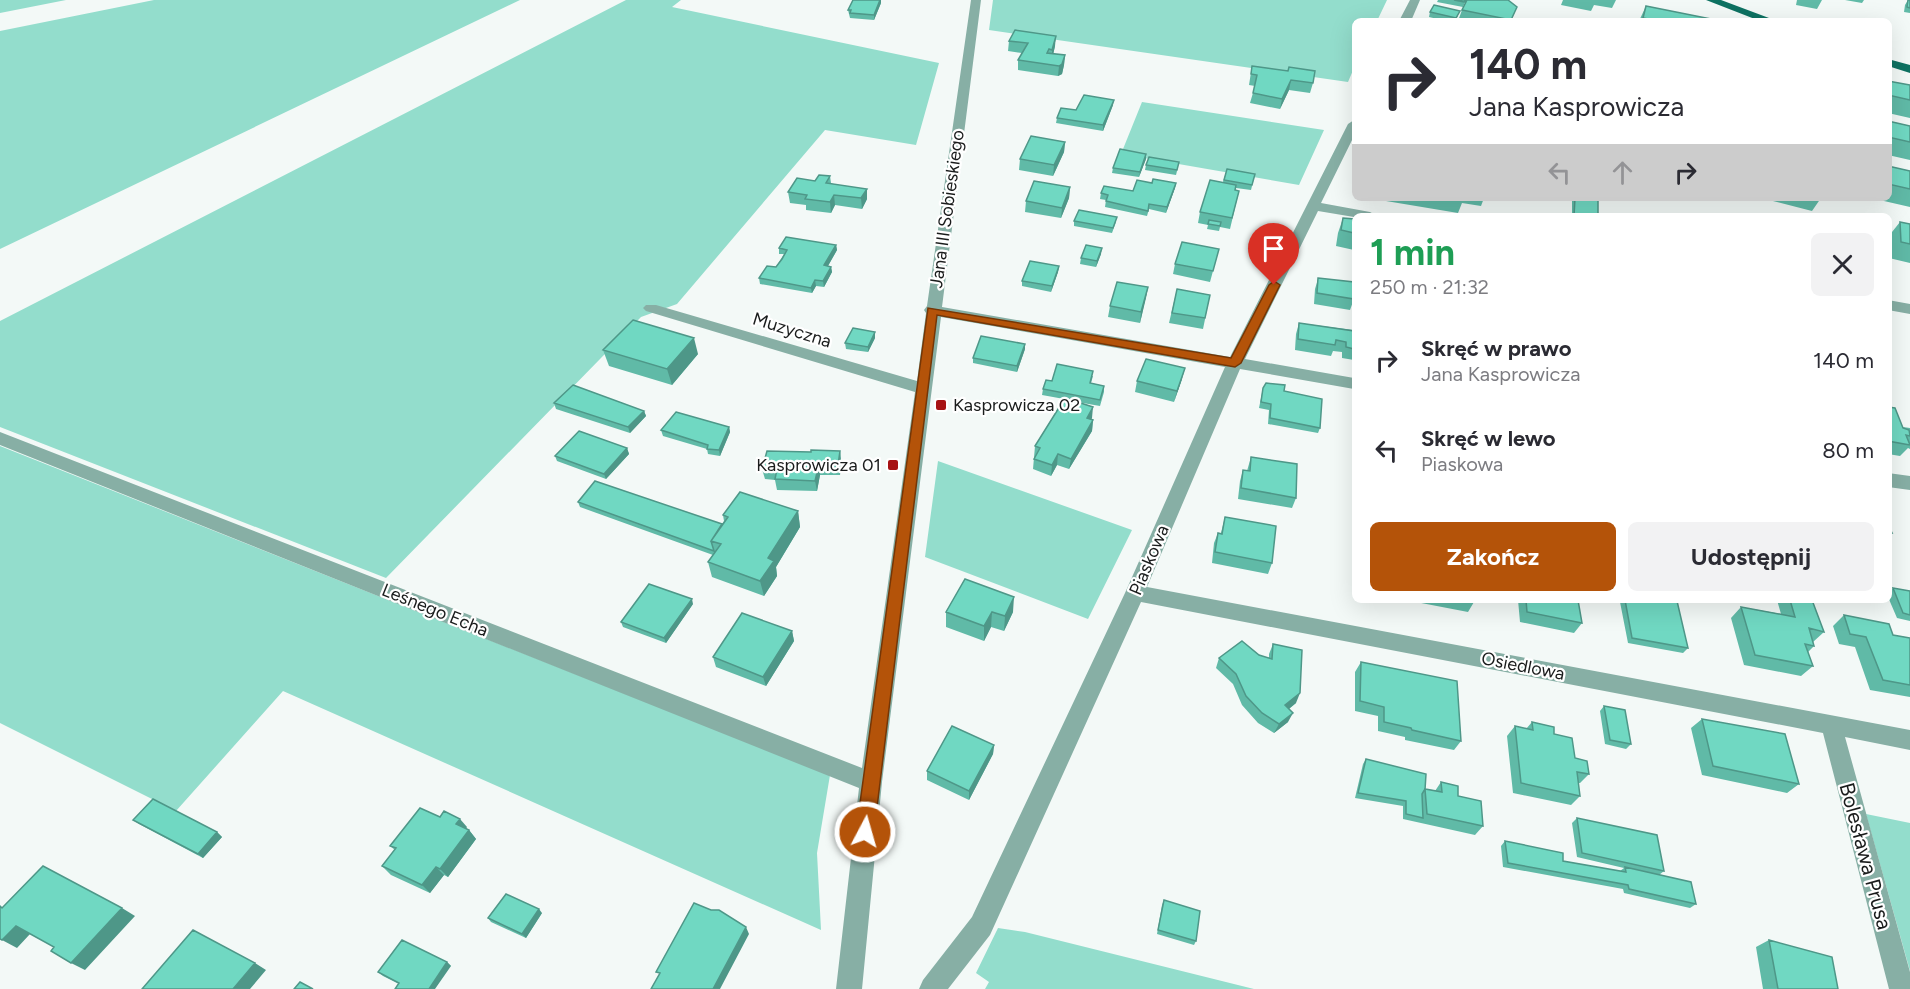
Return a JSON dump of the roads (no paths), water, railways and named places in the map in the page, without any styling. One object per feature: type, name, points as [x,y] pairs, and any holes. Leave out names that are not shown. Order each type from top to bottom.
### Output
[{"type":"main road","points":[[1711,0],[1762,18]]},
{"type":"main road","points":[[1892,63],[1910,69]]},
{"type":"street","name":"Jana III Sobieskiego","points":[[849,989],[871,782],[932,310],[976,0]]},
{"type":"street","points":[[1406,18],[1415,0]]},
{"type":"street","name":"Piaskowa","points":[[932,989],[981,926],[1135,593],[1235,363],[1352,128]]},
{"type":"street","points":[[1314,206],[1354,213]]},
{"type":"street","points":[[1892,306],[1910,309]]},
{"type":"street","name":"Muzyczna","points":[[651,308],[923,389]]},
{"type":"street","points":[[932,310],[1352,384]]},
{"type":"street","name":"Leśnego Echa","points":[[0,438],[871,782]]},
{"type":"street","points":[[1892,481],[1910,483]]},
{"type":"street","name":"Osiedlowa","points":[[1135,593],[1910,740]]},
{"type":"street","name":"Bolesława Prusa","points":[[1831,724],[1902,989]]},
{"type":"place","name":"Kasprowicza 02","points":[[941,405]]},
{"type":"place","name":"Kasprowicza 01","points":[[893,465]]}]
